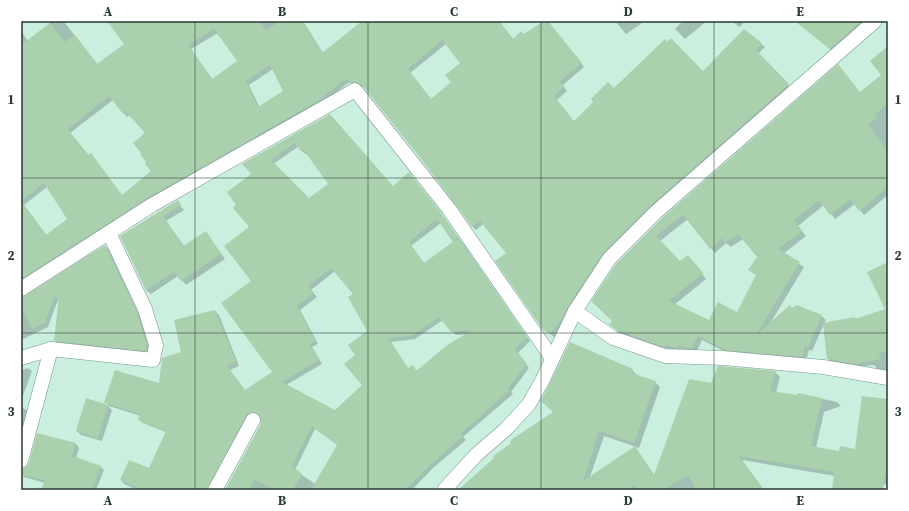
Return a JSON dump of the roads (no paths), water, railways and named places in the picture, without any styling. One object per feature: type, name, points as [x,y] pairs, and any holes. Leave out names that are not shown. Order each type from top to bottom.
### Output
[{"type":"street","points":[[444,490],[476,455],[506,429],[529,404],[542,381],[574,311],[609,259],[656,212],[875,21]]},
{"type":"street","points":[[21,289],[152,205],[355,90],[449,209],[552,358]]},
{"type":"street","points":[[21,358],[51,350],[153,360],[156,345],[145,309],[109,233]]},
{"type":"street","points":[[574,311],[612,338],[665,356],[723,358],[823,367],[888,378]]},
{"type":"street","points":[[21,460],[51,350]]},
{"type":"street","points":[[215,490],[253,420]]}]
